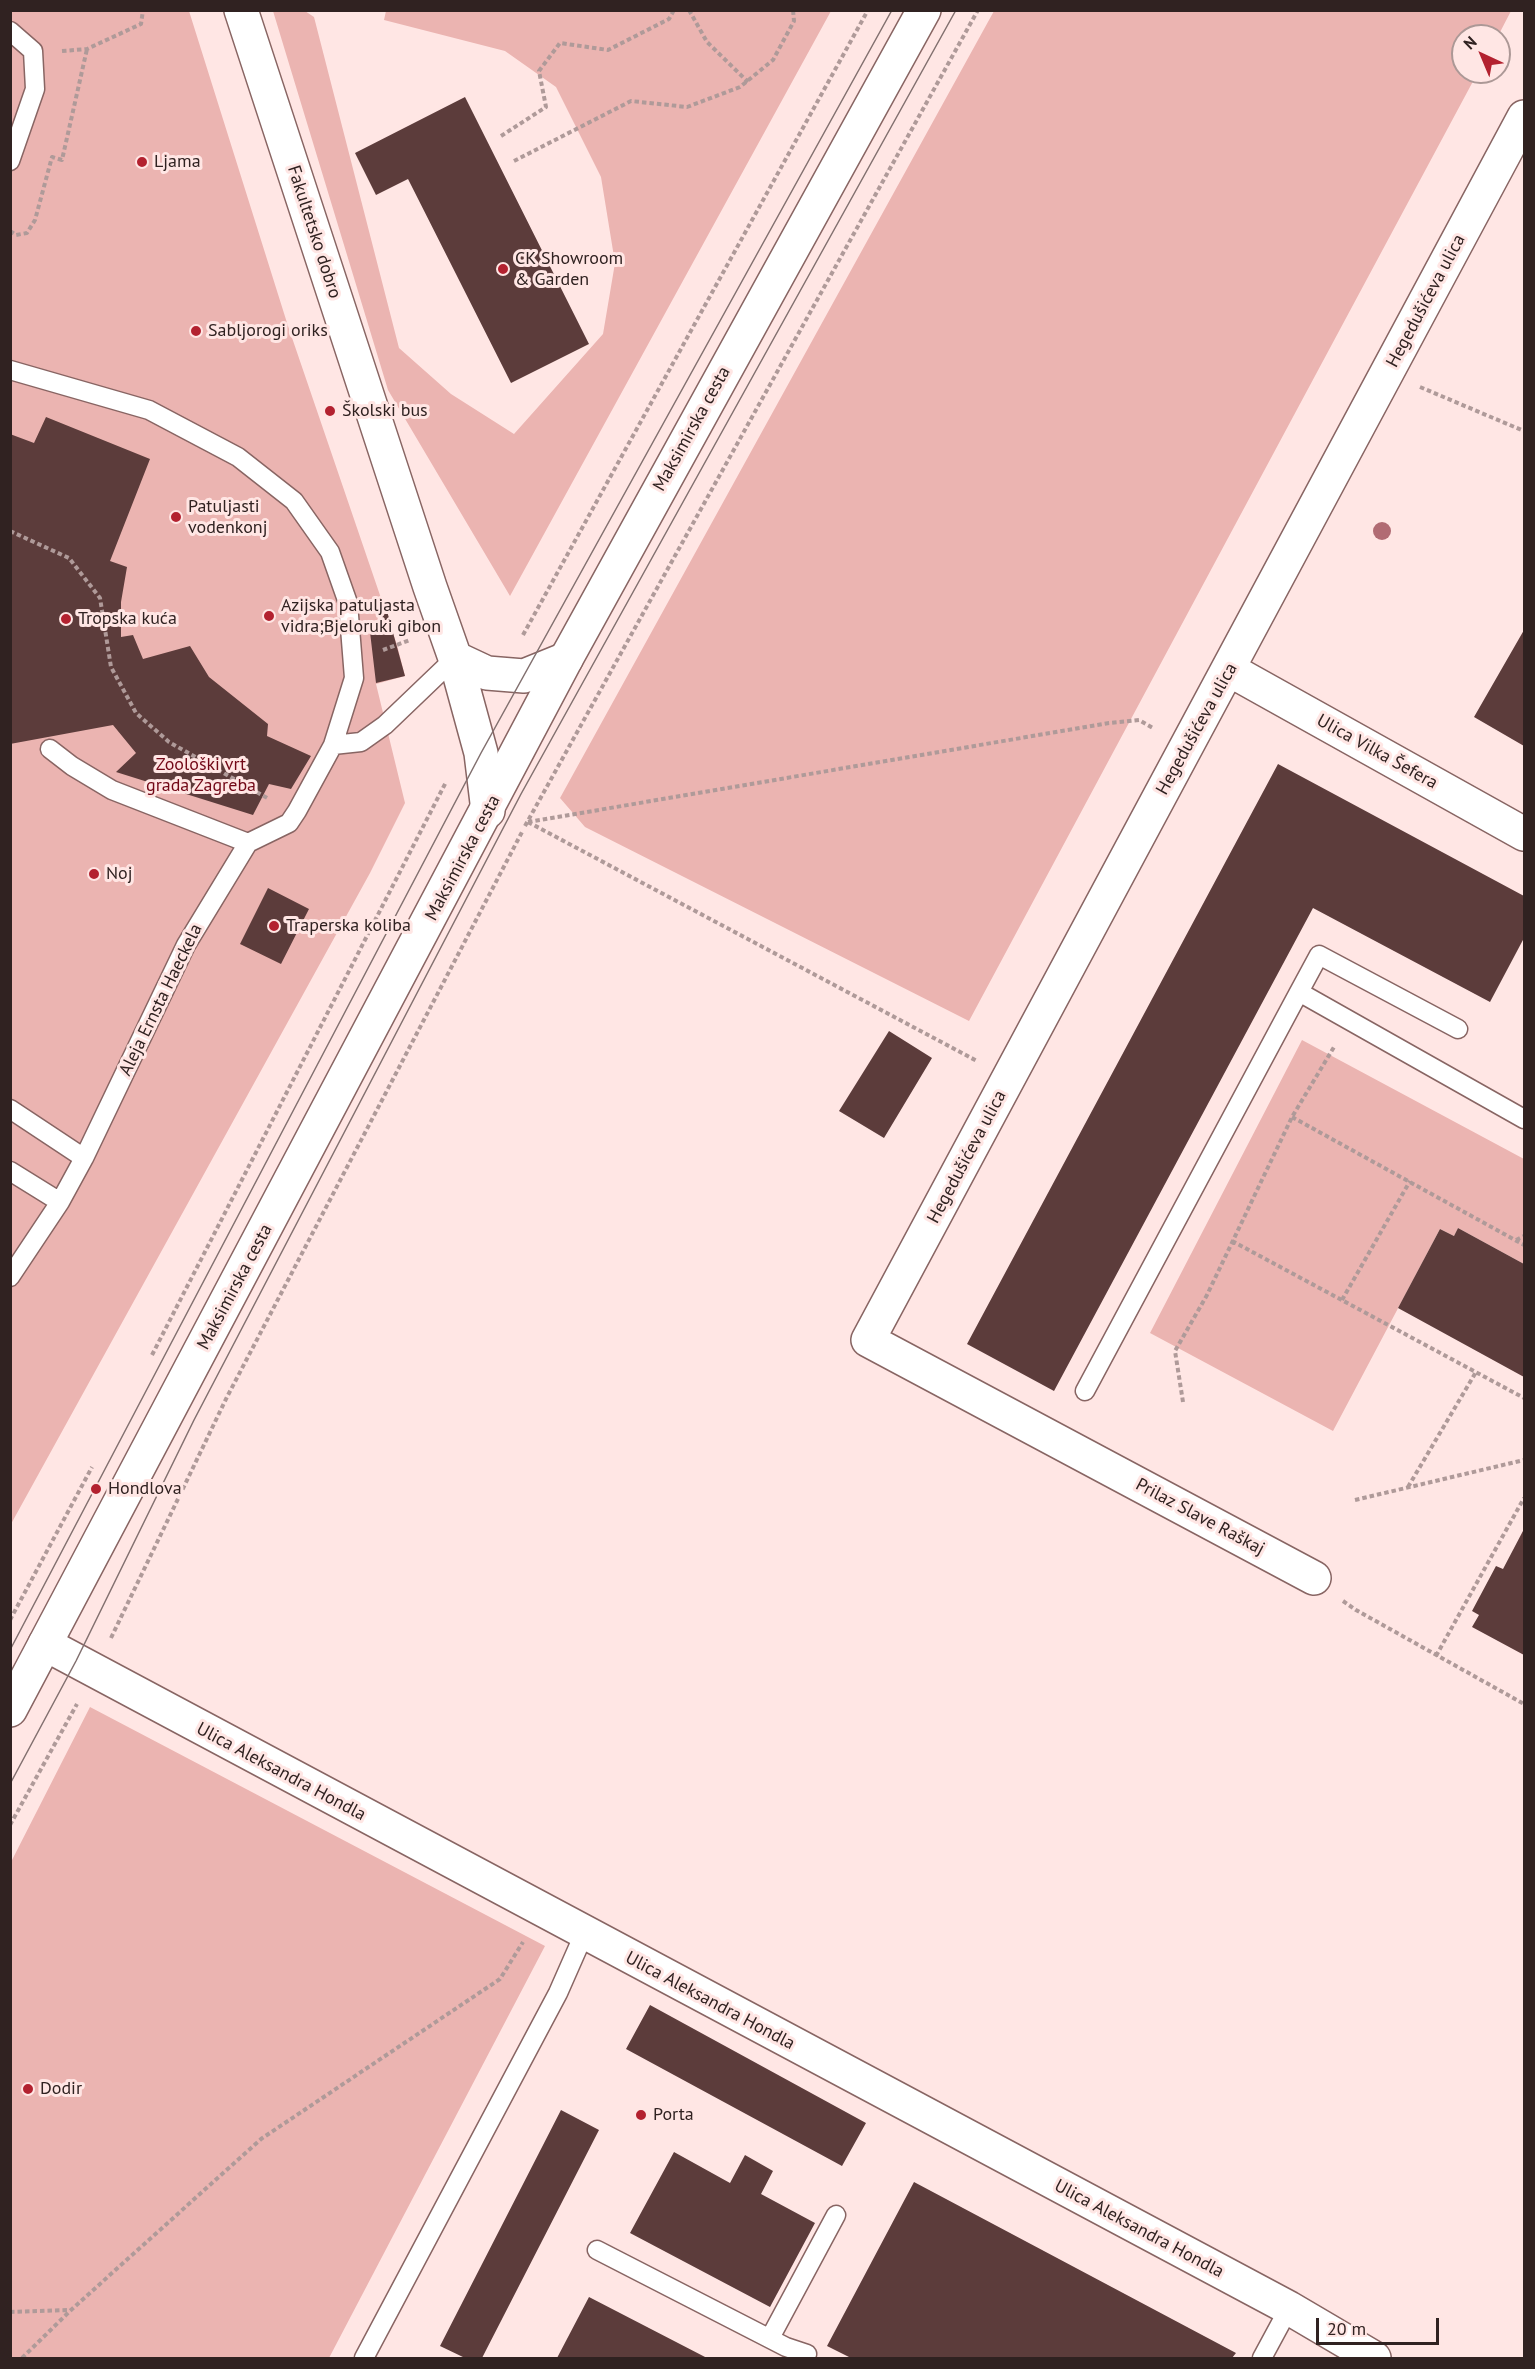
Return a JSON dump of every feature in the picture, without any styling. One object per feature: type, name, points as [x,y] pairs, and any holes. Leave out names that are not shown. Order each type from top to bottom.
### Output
[{"type":"street","name":"Fakultetsko dobro","points":[[241,10],[426,576],[456,658],[481,753],[488,811]]},
{"type":"street","name":"Maksimirska cesta","points":[[10,1710],[566,660],[924,10]]},
{"type":"street","name":"Hegedušićeva ulica","points":[[868,1340],[1230,670],[1516,154],[1524,117]]},
{"type":"street","points":[[456,658],[487,673],[524,676],[566,660]]},
{"type":"street","name":"Ulica Vilka Šefera","points":[[1230,670],[1524,834]]},
{"type":"street","name":"Prilaz Slave Raškaj","points":[[868,1340],[1314,1578]]},
{"type":"street","name":"Ulica Aleksandra Hondla","points":[[45,1644],[584,1934],[1289,2308],[1374,2358]]},
{"type":"lane","points":[[10,31],[33,51],[35,89],[10,161]]},
{"type":"lane","points":[[10,370],[149,410],[238,457],[294,501],[330,552],[348,603],[354,659],[354,678],[333,745],[289,823],[248,843],[112,790],[72,766],[50,748]]},
{"type":"lane","points":[[333,745],[361,742],[385,724],[456,658]]},
{"type":"lane","name":"Aleja Ernsta Haeckela","points":[[10,1277],[60,1202],[84,1158],[186,945],[248,843]]},
{"type":"lane","points":[[1085,1391],[1319,955],[1458,1029]]},
{"type":"lane","points":[[1299,992],[1524,1119]]},
{"type":"lane","points":[[10,1109],[84,1158]]},
{"type":"lane","points":[[10,1171],[60,1202]]},
{"type":"lane","points":[[364,2358],[558,1993],[584,1934]]},
{"type":"lane","points":[[770,2338],[836,2215]]},
{"type":"lane","points":[[597,2250],[808,2357]]},
{"type":"lane","points":[[1262,2358],[1289,2308]]},
{"type":"path","points":[[69,51],[87,49],[141,24],[143,10]]},
{"type":"path","points":[[501,136],[546,107],[539,71],[560,43],[608,50],[669,19],[674,10]]},
{"type":"path","points":[[689,10],[707,42],[748,82]]},
{"type":"path","points":[[514,161],[631,101],[687,107],[748,82],[773,60],[794,21],[793,10]]},
{"type":"path","points":[[520,639],[868,10]]},
{"type":"path","points":[[108,1644],[227,1397],[527,822],[978,10]]},
{"type":"path","points":[[46,157],[62,160],[87,49]]},
{"type":"path","points":[[10,231],[16,234],[27,233],[31,226],[52,157]]},
{"type":"path","points":[[1413,384],[1524,431]]},
{"type":"path","points":[[10,531],[69,558],[100,598],[111,668],[136,713],[169,742],[262,796]]},
{"type":"path","points":[[354,659],[414,639]]},
{"type":"path","points":[[527,822],[1109,723],[1139,720],[1153,728]]},
{"type":"path","points":[[147,1364],[448,777]]},
{"type":"path","points":[[527,822],[1009,1078]]},
{"type":"path","points":[[1183,1402],[1175,1352],[1207,1295],[1292,1117],[1327,1055],[1352,1022]]},
{"type":"path","points":[[1292,1117],[1524,1245]]},
{"type":"path","points":[[1342,1300],[1410,1181]]},
{"type":"path","points":[[1515,1240],[1524,1236]]},
{"type":"path","points":[[1232,1241],[1524,1398]]},
{"type":"path","points":[[1407,1488],[1476,1372]]},
{"type":"path","points":[[1356,1500],[1524,1460]]},
{"type":"path","points":[[1436,1656],[1524,1498]]},
{"type":"path","points":[[10,1620],[63,1522]]},
{"type":"path","points":[[1314,1578],[1356,1610],[1524,1704]]},
{"type":"path","points":[[10,1825],[80,1698]]},
{"type":"path","points":[[22,2358],[71,2310],[261,2139],[500,1979],[529,1932]]},
{"type":"path","points":[[10,2312],[71,2310]]},
{"type":"green space","name":"Zoološki vrt grada Zagreba","points":[[11,11],[189,11],[288,326],[397,645],[405,676],[376,684],[405,803],[370,873],[11,1524]]},
{"type":"green space","points":[[273,11],[305,11],[314,17],[399,348],[451,394],[514,434],[603,334],[615,263],[601,177],[556,87],[505,51],[384,20],[386,11],[831,11],[510,596],[388,390]]},
{"type":"green space","points":[[994,11],[1511,11],[1504,24],[1451,24],[1451,84],[1472,84],[969,1021],[585,827],[560,798]]},
{"type":"green space","points":[[1302,1040],[1524,1159],[1524,1264],[1458,1228],[1454,1236],[1440,1229],[1333,1431],[1150,1333]]},
{"type":"green space","points":[[90,1707],[545,1946],[329,2358],[11,2358],[11,1862]]},
{"type":"building","name":"CK Showroom & Garden","points":[[465,97],[589,344],[511,383],[408,179],[376,195],[355,153]]},
{"type":"building","name":"Tropska kuća","points":[[46,417],[150,459],[110,561],[127,567],[121,602],[121,637],[133,635],[143,659],[190,646],[209,677],[268,724],[267,736],[311,756],[291,789],[269,784],[253,815],[116,772],[136,753],[113,725],[10,744],[10,434],[34,443]]},
{"type":"building","points":[[387,611],[405,676],[376,683],[370,632]]},
{"type":"building","points":[[1524,630],[1524,746],[1474,717]]},
{"type":"building","points":[[1278,764],[1524,896],[1524,938],[1490,1002],[1313,908],[1054,1391],[967,1344]]},
{"type":"building","name":"Traperska koliba","points":[[268,888],[309,909],[281,964],[240,944]]},
{"type":"building","points":[[889,1031],[932,1058],[884,1138],[839,1111]]},
{"type":"building","points":[[1458,1228],[1524,1264],[1524,1377],[1398,1308],[1440,1229],[1454,1236]]},
{"type":"building","points":[[1524,1529],[1524,1655],[1472,1627],[1479,1615],[1472,1611],[1496,1566],[1503,1569]]},
{"type":"building","points":[[650,2005],[866,2123],[842,2166],[626,2049]]},
{"type":"building","points":[[561,2110],[599,2130],[482,2358],[465,2358],[440,2346]]},
{"type":"building","points":[[674,2152],[730,2183],[745,2155],[773,2171],[761,2194],[815,2223],[770,2307],[630,2233]]},
{"type":"building","points":[[914,2182],[1236,2353],[1232,2358],[851,2358],[827,2346]]},
{"type":"building","points":[[589,2297],[707,2358],[557,2358]]},
{"type":"tram line","points":[[10,1650],[481,753],[892,10]]},
{"type":"tram line","points":[[10,1784],[76,1661],[194,1420],[521,794],[956,10]]},
{"type":"place","name":"Ljama","points":[[142,162]]},
{"type":"place","name":"CK Showroom & Garden","points":[[503,269]]},
{"type":"place","name":"Sabljorogi oriks","points":[[196,331]]},
{"type":"place","name":"Školski bus","points":[[330,411]]},
{"type":"place","name":"Patuljasti vodenkonj","points":[[176,517]]},
{"type":"place","name":"Azijska patuljasta vidra;Bjeloruki gibon","points":[[269,616]]},
{"type":"place","name":"Tropska kuća","points":[[66,619]]},
{"type":"place","name":"Noj","points":[[94,874]]},
{"type":"place","name":"Traperska koliba","points":[[274,926]]},
{"type":"place","name":"Hondlova","points":[[96,1489]]},
{"type":"place","name":"Dodir","points":[[28,2089]]},
{"type":"place","name":"Porta","points":[[641,2115]]}]
